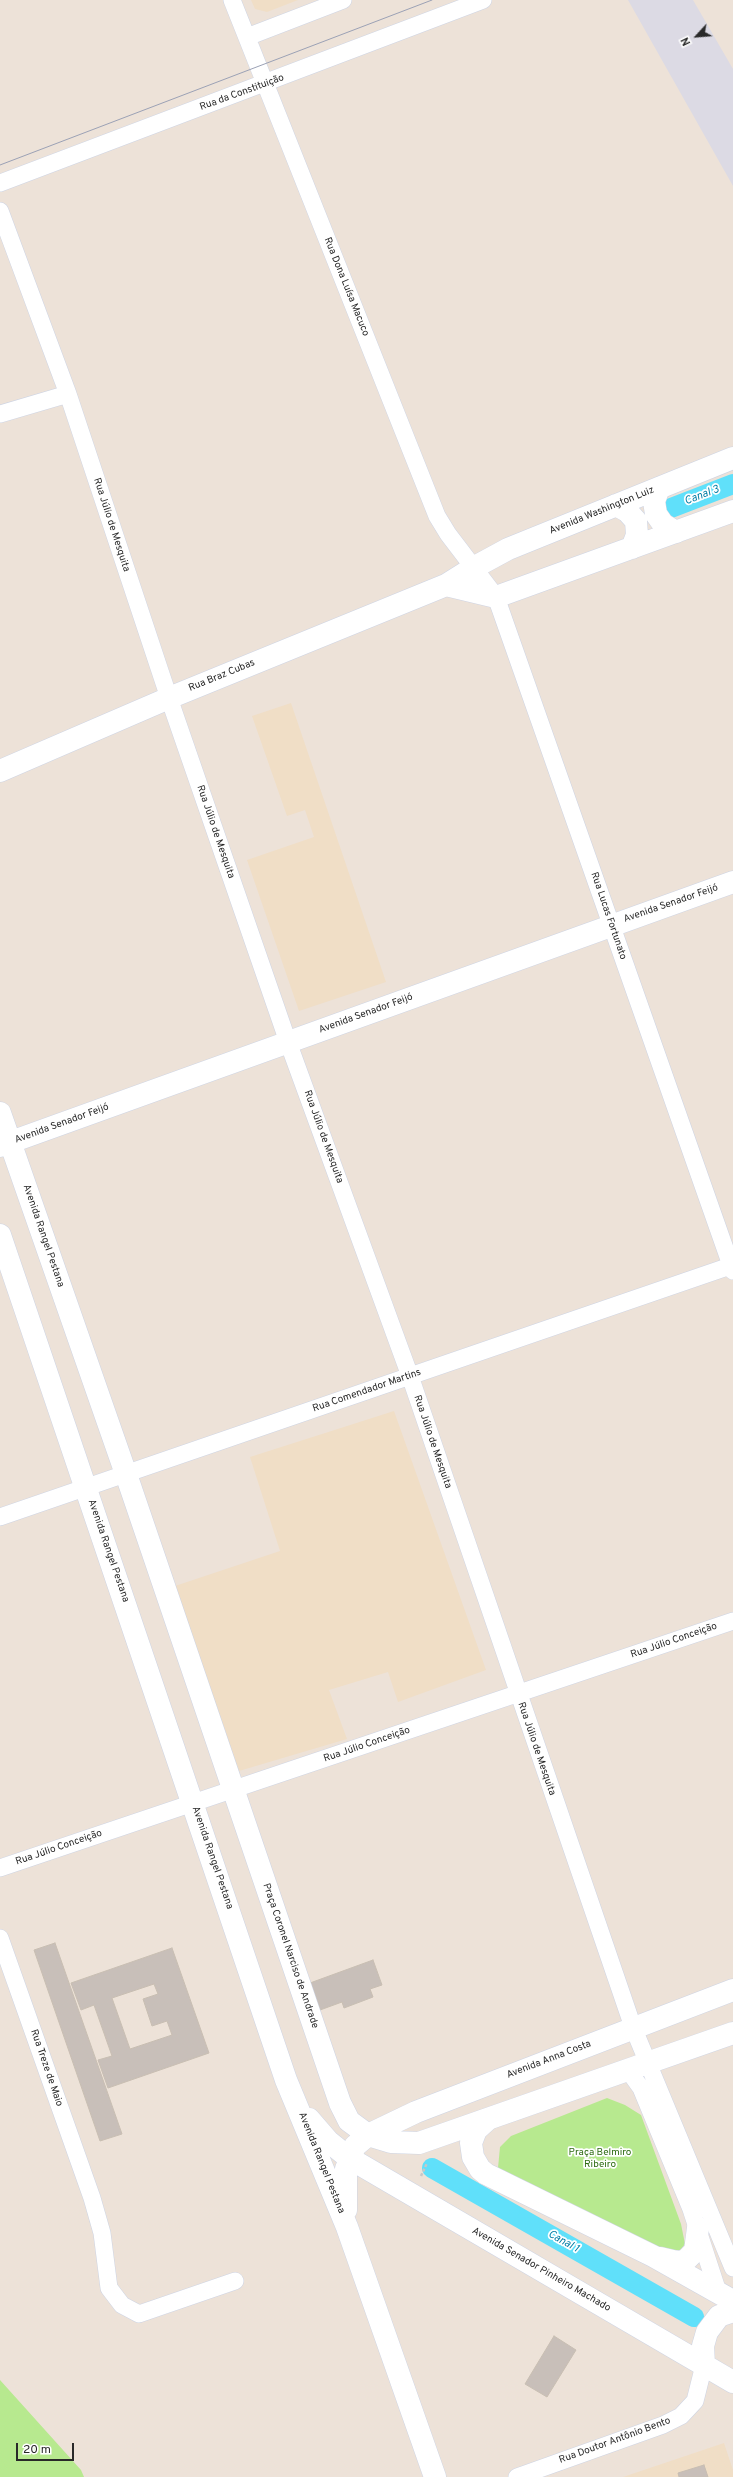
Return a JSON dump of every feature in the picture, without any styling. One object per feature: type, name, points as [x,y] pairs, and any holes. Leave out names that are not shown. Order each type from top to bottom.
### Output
[{"type":"main road","name":"Avenida Washington Luiz","points":[[473,568],[508,549],[733,458]]},
{"type":"main road","points":[[659,488],[654,501],[656,514],[663,524],[676,532]]},
{"type":"main road","points":[[616,505],[627,510],[636,521],[637,535],[632,548]]},
{"type":"main road","points":[[446,585],[496,598],[733,511]]},
{"type":"main road","name":"Rua Braz Cubas","points":[[0,771],[168,698],[446,585],[473,568]]},
{"type":"main road","name":"Avenida Senador Feijó","points":[[5,1145],[733,882]]},
{"type":"main road","name":"Avenida Rangel Pestana","points":[[0,1113],[5,1145],[126,1474],[234,1790]]},
{"type":"main road","name":"Avenida Rangel Pestana","points":[[0,1235],[87,1487],[193,1804],[294,2096],[347,2227],[435,2477]]},
{"type":"main road","name":"Praça Coronel Narciso de Andrade","points":[[234,1790],[340,2103],[349,2120],[368,2135]]},
{"type":"main road","name":"Avenida Anna Costa","points":[[349,2158],[355,2146],[368,2135],[416,2112],[633,2027],[733,1990]]},
{"type":"main road","points":[[368,2135],[391,2142],[420,2143],[733,2033]]},
{"type":"main road","name":"Avenida Senador Pinheiro Machado","points":[[294,2096],[314,2127],[349,2158],[733,2382]]},
{"type":"main road","points":[[381,2177],[384,2160],[391,2142],[403,2123],[416,2112]]},
{"type":"main road","points":[[487,2120],[476,2130],[471,2143],[473,2157],[480,2169],[653,2256],[726,2305],[707,2332],[703,2346],[704,2365]]},
{"type":"main road","points":[[347,2227],[344,2186],[349,2158]]},
{"type":"main road","points":[[653,2256],[677,2262],[685,2261],[695,2251],[698,2228]]},
{"type":"street","name":"Rua Dona Luísa Macuco","points":[[232,0],[429,497],[448,534],[473,568]]},
{"type":"street","points":[[247,37],[343,0]]},
{"type":"street","name":"Rua da Constituição","points":[[0,183],[266,84],[483,0]]},
{"type":"street","name":"Rua Júlio de Mesquita","points":[[0,210],[68,394],[168,698],[288,1042],[410,1376],[517,1694],[633,2027],[649,2062]]},
{"type":"street","points":[[0,414],[68,394]]},
{"type":"street","name":"Rua Lucas Fortunato","points":[[473,568],[496,598],[732,1267]]},
{"type":"street","name":"Rua Comendador Martins","points":[[0,1517],[732,1267]]},
{"type":"street","name":"Rua Júlio Conceição","points":[[0,1868],[733,1621]]},
{"type":"street","name":"Rua Treze de Maio","points":[[0,1938],[92,2198],[102,2233],[109,2288],[122,2305],[139,2314],[235,2281]]},
{"type":"street","points":[[649,2062],[733,2268]]},
{"type":"street","points":[[628,2070],[641,2088],[698,2228],[726,2305]]},
{"type":"street","name":"Rua Doutor Antônio Bento","points":[[517,2477],[663,2425],[681,2416],[695,2401],[704,2365]]},
{"type":"shaded area","points":[[251,0],[298,0],[267,12],[255,9]]},
{"type":"shaded area","points":[[628,0],[693,0],[733,69],[733,186]]},
{"type":"shaded area","points":[[291,703],[386,982],[299,1011],[247,860],[314,837],[305,810],[287,816],[252,716]]},
{"type":"shaded area","points":[[394,1411],[486,1670],[398,1702],[388,1672],[329,1690],[347,1739],[239,1771],[175,1586],[280,1551],[250,1457]]},
{"type":"shaded area","points":[[724,2443],[733,2470],[733,2477],[623,2477]]},
{"type":"green space","name":"Praça Belmiro Ribeiro","points":[[607,2098],[625,2105],[641,2115],[681,2224],[685,2244],[676,2256],[498,2168],[500,2147],[511,2136]]},
{"type":"green space","points":[[0,2380],[81,2470],[84,2477],[0,2477]]},
{"type":"building","points":[[55,1943],[122,2134],[100,2141],[34,1950]]},
{"type":"building","points":[[172,1948],[209,2053],[108,2088],[98,2060],[112,2056],[94,2005],[81,2010],[71,1983]],"holes":[[[154,1984],[158,1994],[143,1999],[152,2026],[167,2021],[172,2035],[130,2049],[112,1998]]]},
{"type":"building","points":[[373,1960],[382,1985],[370,1989],[373,1997],[344,2008],[342,2002],[320,2010],[310,1983]]},
{"type":"building","points":[[554,2336],[576,2350],[547,2397],[525,2384]]},
{"type":"building","points":[[704,2465],[708,2477],[679,2477],[678,2473]]},
{"type":"waterway","name":"Canal 3","points":[[671,508],[733,484]]},
{"type":"waterway","name":"Canal 1","points":[[432,2168],[694,2317]]},
{"type":"tram line","points":[[0,165],[432,0]]}]
